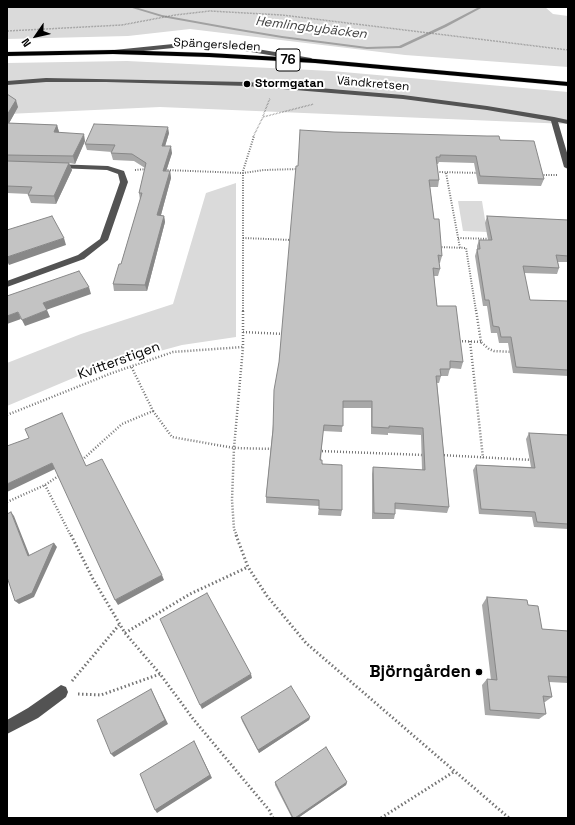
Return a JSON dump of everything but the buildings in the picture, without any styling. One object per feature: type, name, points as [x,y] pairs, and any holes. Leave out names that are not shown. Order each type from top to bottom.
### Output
[{"type":"main road","name":"Spängersleden","points":[[7,54],[114,52],[209,55],[315,61],[568,84]]},
{"type":"street","name":"Vändkretsen","points":[[7,83],[46,80],[106,80],[247,84],[404,97],[568,122]]},
{"type":"street","points":[[554,119],[555,127],[568,167]]},
{"type":"street","points":[[7,284],[81,257],[104,240],[124,182],[121,173],[108,168],[46,166]]},
{"type":"street","points":[[7,727],[33,713],[62,692]]},
{"type":"path","points":[[7,31],[122,25],[175,15],[210,11],[282,15],[568,50]]},
{"type":"path","points":[[320,102],[263,116],[255,132],[243,172],[244,332],[234,448],[232,500],[234,529],[248,567],[267,596],[306,643],[509,818]]},
{"type":"path","points":[[121,173],[138,169],[153,170]]},
{"type":"path","points":[[160,170],[243,172],[272,169],[302,169]]},
{"type":"path","points":[[430,172],[484,174]]},
{"type":"path","points":[[446,173],[460,248]]},
{"type":"path","points":[[538,175],[560,175]]},
{"type":"path","points":[[243,238],[297,240]]},
{"type":"path","points":[[458,238],[498,240]]},
{"type":"path","points":[[437,247],[466,248],[481,342],[489,349],[494,351],[516,352]]},
{"type":"path","points":[[244,332],[290,334]]},
{"type":"path","points":[[454,341],[481,342]]},
{"type":"path","points":[[470,342],[483,458]]},
{"type":"path","name":"Kvitterstigen","points":[[7,415],[131,366],[173,352],[243,347]]},
{"type":"path","points":[[131,366],[153,411],[172,437],[234,448],[282,450]]},
{"type":"path","points":[[81,460],[122,424],[153,411]]},
{"type":"path","points":[[313,451],[432,455]]},
{"type":"path","points":[[440,455],[537,460]]},
{"type":"path","points":[[7,502],[45,485],[63,473]]},
{"type":"path","points":[[45,485],[93,579],[119,625],[160,674],[194,720],[269,810],[273,818]]},
{"type":"path","points":[[125,633],[190,594],[248,567]]},
{"type":"path","points":[[62,692],[119,625]]},
{"type":"path","points":[[62,692],[101,695],[160,674]]},
{"type":"path","points":[[381,818],[455,771]]},
{"type":"shaded area","points":[[7,7],[545,7],[553,14],[568,16],[568,67],[405,55],[190,29],[128,36],[7,39]]},
{"type":"shaded area","points":[[127,61],[332,71],[568,92],[568,124],[160,107],[7,114],[7,63]]},
{"type":"shaded area","points":[[236,183],[236,337],[182,345],[97,368],[7,406],[7,363],[81,334],[173,304],[206,193]]},
{"type":"shaded area","points":[[458,201],[482,201],[487,232],[463,231]]},
{"type":"waterway","name":"Hemlingbybäcken","points":[[131,7],[162,16],[234,29],[367,48],[400,47],[481,7]]},
{"type":"place","name":"Stormgatan","points":[[247,84]]},
{"type":"place","name":"Björngården","points":[[479,672]]}]
